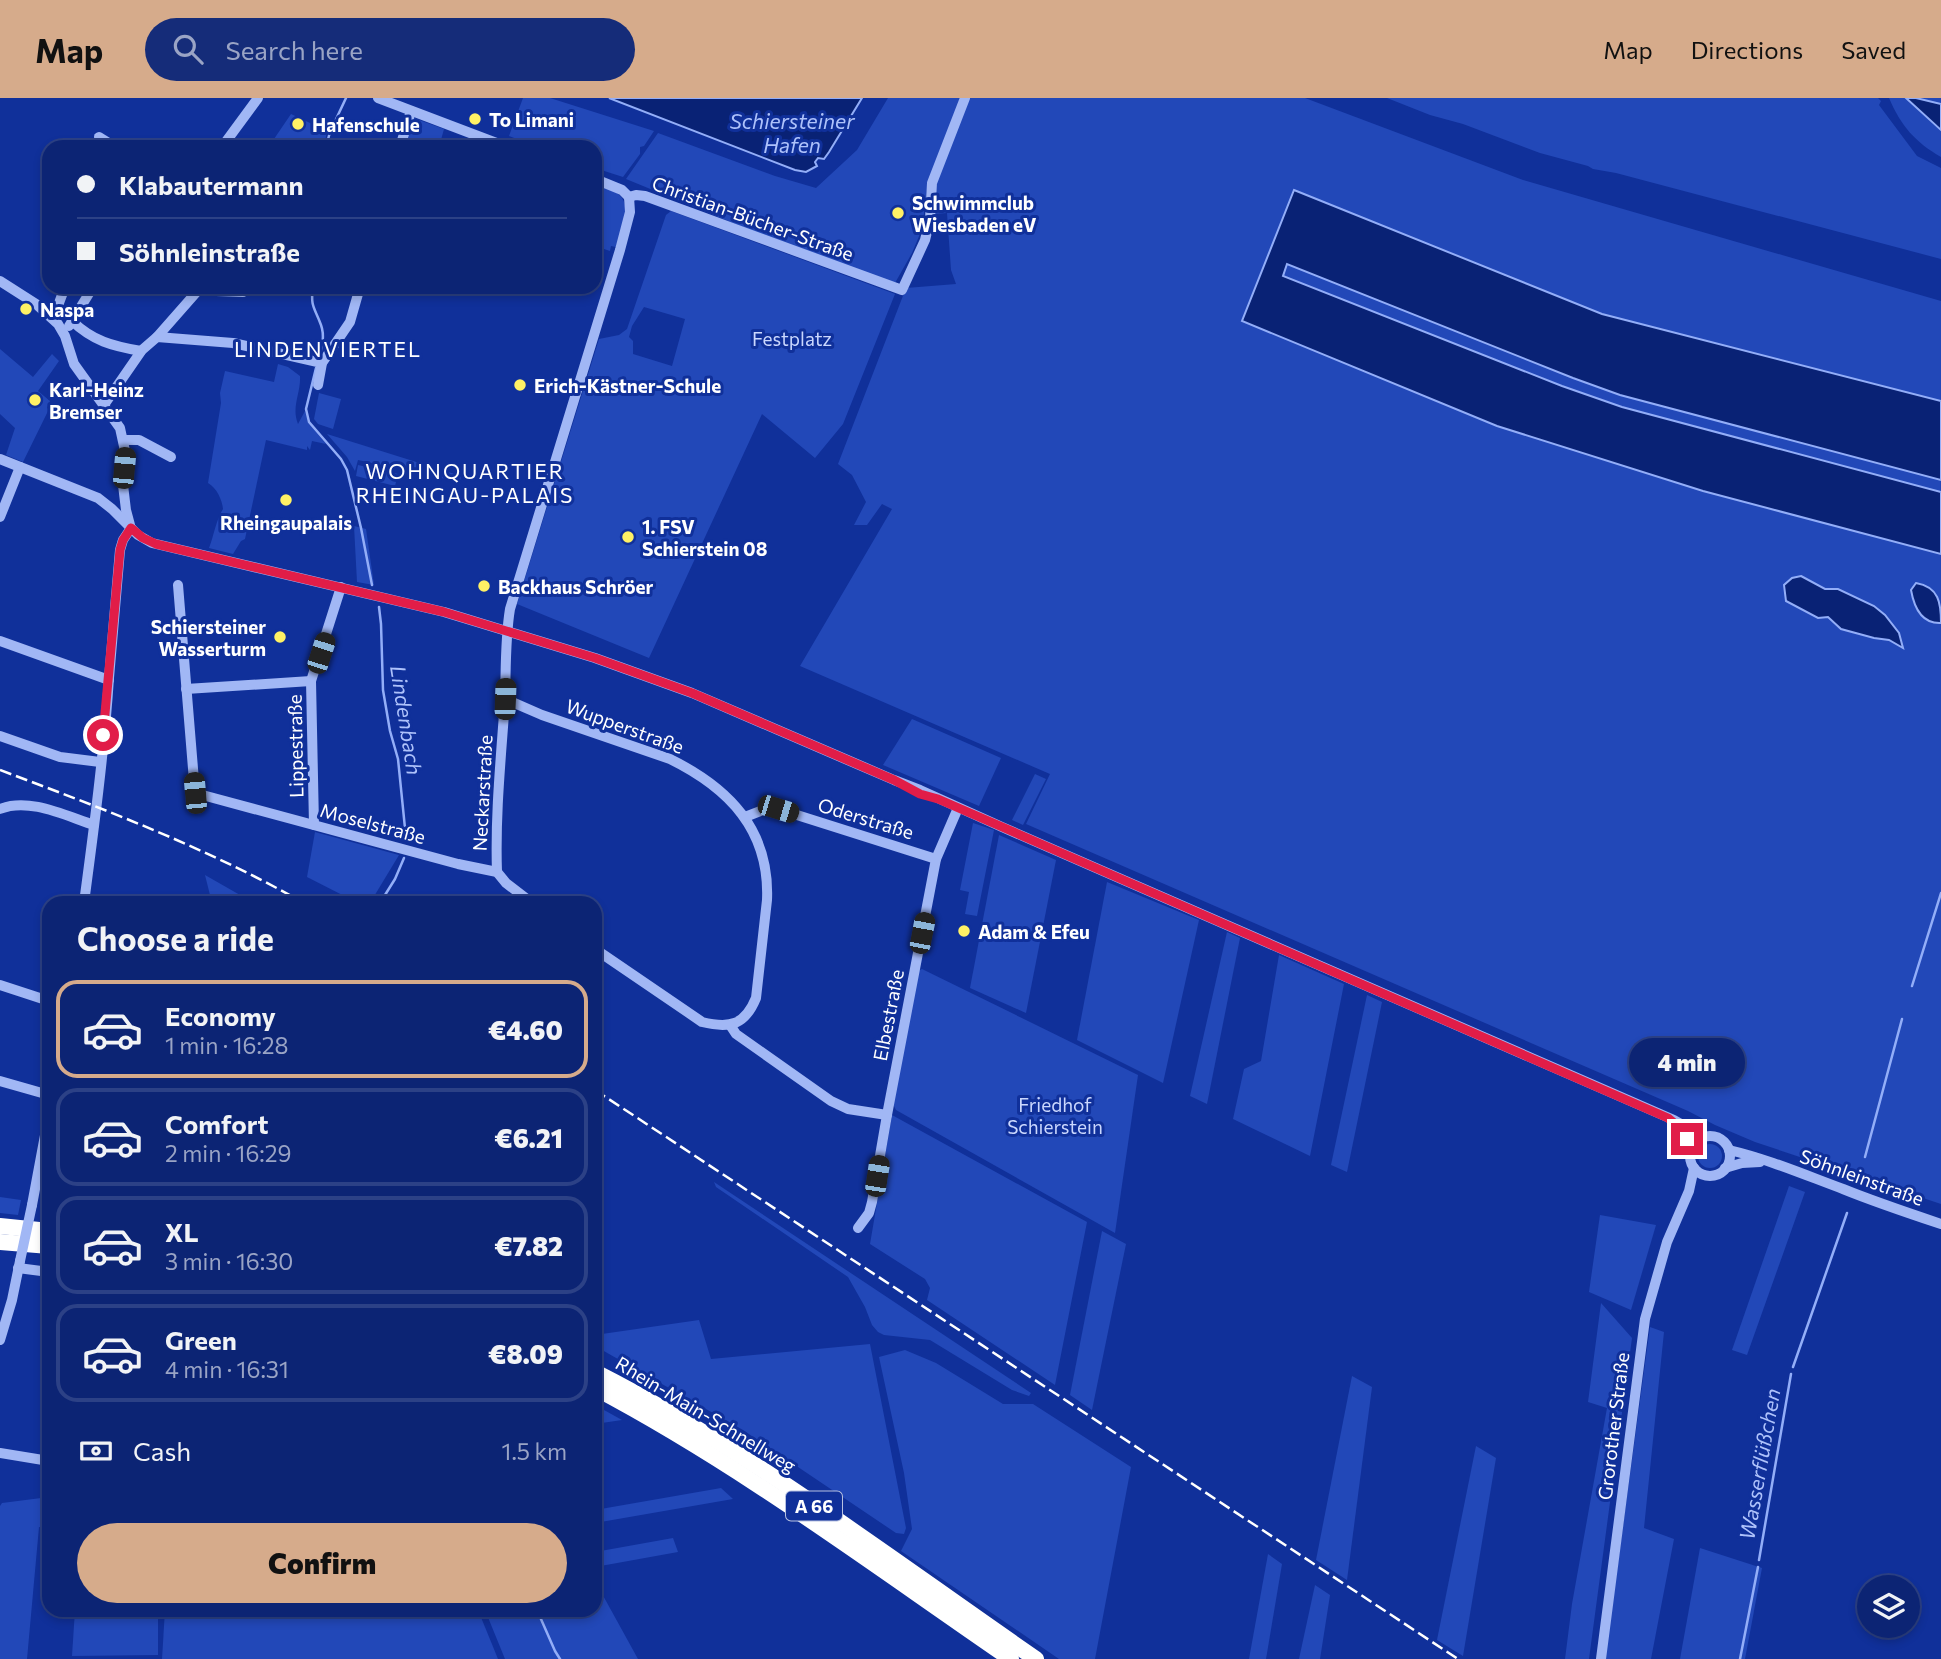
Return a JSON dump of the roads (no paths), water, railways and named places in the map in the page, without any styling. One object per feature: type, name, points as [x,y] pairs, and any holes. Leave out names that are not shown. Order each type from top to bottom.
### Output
[{"type":"highway","points":[[0,1226],[42,1230]]},
{"type":"highway","points":[[0,1242],[42,1245]]},
{"type":"highway","name":"Rhein-Main-Schnellweg","points":[[602,1376],[654,1404],[755,1466],[1036,1659]]},
{"type":"highway","name":"Rhein-Main-Schnellweg","points":[[602,1392],[724,1465],[1011,1659]]},
{"type":"street","points":[[227,140],[258,98]]},
{"type":"street","points":[[378,98],[410,114],[486,140]]},
{"type":"street","name":"Christian-Bücher-Straße","points":[[602,182],[622,190],[629,197],[645,196],[902,290],[925,240],[930,219],[932,183],[965,98]]},
{"type":"street","points":[[402,140],[410,114]]},
{"type":"street","points":[[99,137],[104,140]]},
{"type":"street","name":"Neckarstraße","points":[[497,872],[496,839],[507,630],[513,596],[620,250],[630,212],[629,197]]},
{"type":"street","points":[[0,281],[36,304],[63,332],[74,364],[120,428],[124,440],[123,485],[131,528],[120,550],[109,680],[85,896]]},
{"type":"street","points":[[51,317],[62,294]]},
{"type":"street","points":[[63,332],[89,294]]},
{"type":"street","points":[[104,405],[141,351],[196,294]]},
{"type":"street","points":[[318,385],[318,362],[349,323],[358,294]]},
{"type":"street","points":[[72,321],[92,337],[141,351]]},
{"type":"street","points":[[157,337],[233,343],[318,362]]},
{"type":"street","points":[[124,440],[139,439],[171,457]]},
{"type":"street","points":[[0,459],[98,498],[143,538],[156,544],[444,612],[619,666],[692,693],[1668,1118],[1703,1137]]},
{"type":"street","points":[[0,517],[20,467]]},
{"type":"street","points":[[98,498],[113,494],[123,485]]},
{"type":"street","points":[[178,585],[187,689],[312,681]]},
{"type":"street","name":"Lippestraße","points":[[314,825],[312,681],[341,587]]},
{"type":"street","points":[[0,641],[109,680]]},
{"type":"street","name":"Moselstraße","points":[[187,689],[195,793],[458,864],[497,872]]},
{"type":"street","name":"Wupperstraße","points":[[505,699],[542,715],[670,759],[714,785],[745,817],[763,858],[767,900],[756,998],[744,1018],[730,1025]]},
{"type":"street","points":[[0,736],[60,757],[100,762]]},
{"type":"street","points":[[0,809],[30,806],[94,825]]},
{"type":"street","name":"Oderstraße","points":[[745,817],[768,808],[778,809],[936,859]]},
{"type":"street","name":"Elbestraße","points":[[858,1228],[866,1220],[872,1202],[936,859],[958,808]]},
{"type":"street","points":[[497,872],[523,896]]},
{"type":"street","points":[[602,954],[693,1017],[713,1025],[730,1025],[736,1034],[831,1101],[848,1109],[887,1115]]},
{"type":"street","points":[[0,985],[42,999]]},
{"type":"street","points":[[0,1081],[42,1093]]},
{"type":"street","points":[[1668,1118],[1685,1134],[1691,1149]]},
{"type":"street","points":[[1703,1137],[1717,1137],[1729,1150],[1726,1168],[1719,1173],[1708,1175],[1694,1168],[1690,1157],[1691,1149],[1696,1141],[1703,1137]]},
{"type":"street","name":"Söhnleinstraße","points":[[1729,1150],[1770,1162],[1941,1224]]},
{"type":"street","points":[[0,1340],[19,1265],[42,1151]]},
{"type":"street","name":"Söhnleinstraße","points":[[1726,1168],[1742,1163],[1770,1162]]},
{"type":"street","name":"Grorother Straße","points":[[1601,1659],[1645,1319],[1667,1242],[1684,1203],[1694,1168]]},
{"type":"street","name":"Grorother Straße","points":[[1684,1203],[1698,1182],[1708,1175]]},
{"type":"street","points":[[19,1265],[42,1270]]},
{"type":"street","points":[[0,1452],[42,1460]]},
{"type":"water","name":"Schiersteiner Hafen","points":[[609,98],[862,98],[824,159],[818,158],[815,162],[817,166],[806,172]]},
{"type":"water","points":[[1906,98],[1941,104],[1941,130]]},
{"type":"water","points":[[1294,190],[1602,314],[1941,401],[1941,480],[1620,395],[1287,264],[1283,276],[1622,407],[1941,492],[1941,554],[1703,491],[1497,426],[1242,321]]},
{"type":"water","points":[[1801,576],[1825,589],[1838,589],[1874,606],[1899,633],[1903,648],[1889,640],[1841,629],[1828,617],[1818,618],[1786,601],[1784,585],[1792,578]]},
{"type":"water","points":[[1916,583],[1934,592],[1940,609],[1941,623],[1928,621],[1920,613],[1911,590]]},
{"type":"waterway","name":"Lindenbach","points":[[328,140],[346,98]]},
{"type":"waterway","name":"Lindenbach","points":[[312,294],[323,333],[319,358]]},
{"type":"waterway","name":"Lindenbach","points":[[316,368],[306,409],[309,422],[341,459],[347,470],[372,585]]},
{"type":"waterway","name":"Lindenbach","points":[[379,607],[383,690],[398,759],[406,838]]},
{"type":"waterway","name":"Lindenbach","points":[[384,896],[404,858]]},
{"type":"waterway","name":"Wasserflüßchen","points":[[1912,986],[1941,893]]},
{"type":"waterway","name":"Wasserflüßchen","points":[[1865,1157],[1902,1019]]},
{"type":"waterway","name":"Wasserflüßchen","points":[[1793,1367],[1847,1213]]},
{"type":"waterway","name":"Wasserflüßchen","points":[[1759,1560],[1791,1374]]},
{"type":"waterway","name":"Wasserflüßchen","points":[[1740,1659],[1758,1567]]},
{"type":"waterway","name":"Lindenbach","points":[[540,1617],[560,1659]]},
{"type":"railway","points":[[0,770],[193,847],[291,896]]},
{"type":"railway","points":[[602,1095],[1458,1659]]},
{"type":"place","name":"To Limani","points":[[475,119]]},
{"type":"place","name":"Hafenschule","points":[[298,124]]},
{"type":"place","name":"Schwimmclub Wiesbaden eV","points":[[898,213]]},
{"type":"place","name":"Naspa","points":[[26,309]]},
{"type":"place","name":"Erich-Kästner-Schule","points":[[520,385]]},
{"type":"place","name":"Karl-Heinz Bremser","points":[[35,400]]},
{"type":"place","name":"Rheingaupalais","points":[[286,500]]},
{"type":"place","name":"1. FSV Schierstein 08","points":[[628,537]]},
{"type":"place","name":"Backhaus Schröer","points":[[484,586]]},
{"type":"place","name":"Schiersteiner Wasserturm","points":[[280,637]]},
{"type":"place","name":"Adam & Efeu","points":[[964,931]]},
{"type":"district","name":"LINDENVIERTEL","points":[[328,348]]},
{"type":"district","name":"WOHNQUARTIER RHEINGAU-PALAIS","points":[[465,482]]},
{"type":"park label","name":"Festplatz","points":[[792,338]]},
{"type":"park label","name":"Friedhof Schierstein","points":[[1055,1115]]}]
